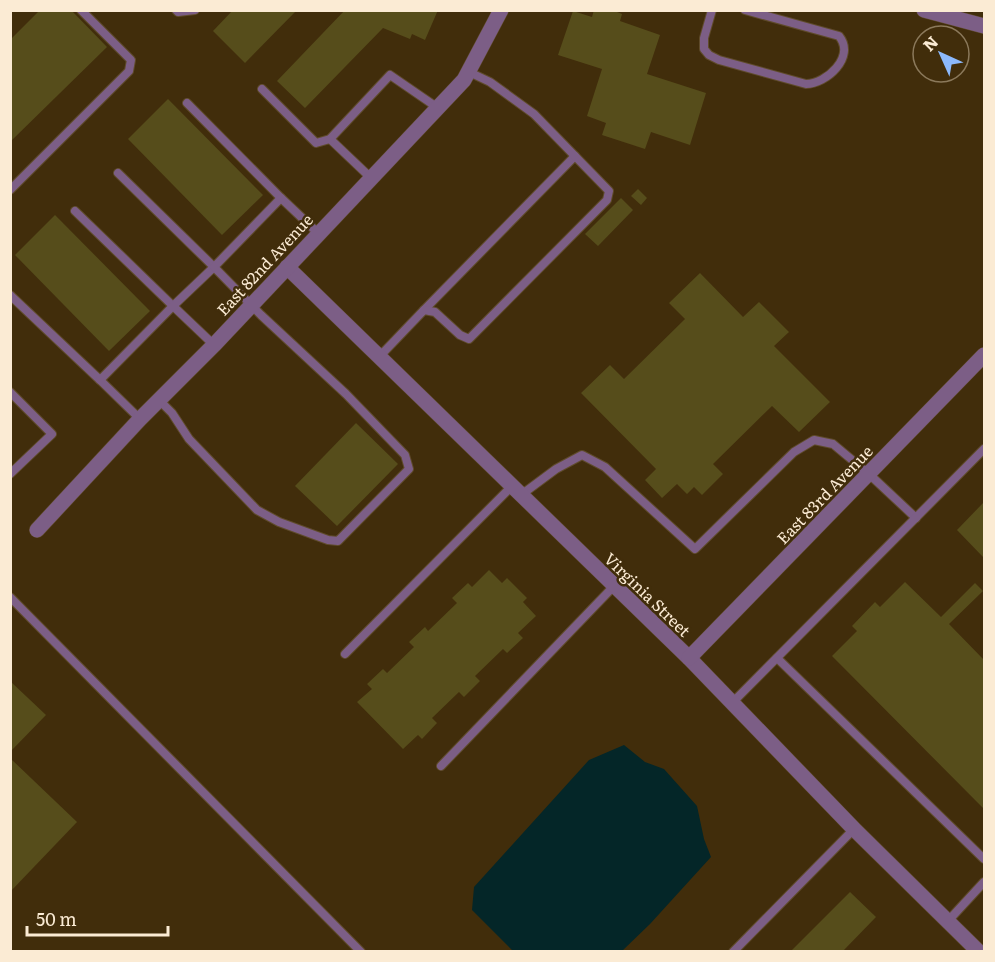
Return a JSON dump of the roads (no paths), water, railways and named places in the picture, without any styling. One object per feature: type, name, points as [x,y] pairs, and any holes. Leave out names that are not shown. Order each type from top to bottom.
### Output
[{"type":"street","name":"East 82nd Avenue","points":[[37,531],[140,419],[214,345],[464,80],[501,10]]},
{"type":"street","points":[[924,10],[984,26]]},
{"type":"street","name":"Virginia Street","points":[[287,267],[688,658],[854,829],[979,951]]},
{"type":"street","name":"East 83rd Avenue","points":[[688,658],[984,355]]},
{"type":"lane","points":[[10,190],[129,71],[131,60],[81,10]]},
{"type":"lane","points":[[176,10],[178,12],[195,10]]},
{"type":"lane","points":[[712,10],[704,38],[704,49],[709,55],[719,60],[806,84],[813,84],[841,64],[844,47],[839,36],[745,10]]},
{"type":"lane","points":[[424,310],[435,312],[460,335],[469,339],[607,200],[609,191],[534,114],[490,82],[469,72]]},
{"type":"lane","points":[[262,89],[316,143],[330,139],[390,75],[438,108]]},
{"type":"lane","points":[[187,103],[318,234]]},
{"type":"lane","points":[[330,139],[371,178]]},
{"type":"lane","points":[[379,357],[575,156]]},
{"type":"lane","points":[[118,173],[405,454],[409,469],[338,541],[328,540],[279,522],[256,510],[189,439],[172,413],[159,400]]},
{"type":"lane","points":[[100,380],[281,198]]},
{"type":"lane","points":[[75,211],[214,345]]},
{"type":"lane","points":[[10,296],[140,419]]},
{"type":"lane","points":[[10,392],[51,434],[10,474]]},
{"type":"lane","points":[[345,654],[516,490],[582,455],[605,468],[694,549],[794,452],[814,440],[833,444],[916,518]]},
{"type":"lane","points":[[732,704],[984,449]]},
{"type":"lane","points":[[441,766],[614,586]]},
{"type":"lane","points":[[10,597],[361,951]]},
{"type":"lane","points":[[777,658],[984,859]]},
{"type":"lane","points":[[733,951],[854,829]]},
{"type":"lane","points":[[948,921],[984,882]]},
{"type":"water","points":[[624,745],[645,762],[664,769],[697,806],[704,839],[711,857],[622,951],[513,951],[472,910],[474,887],[589,760]]}]
